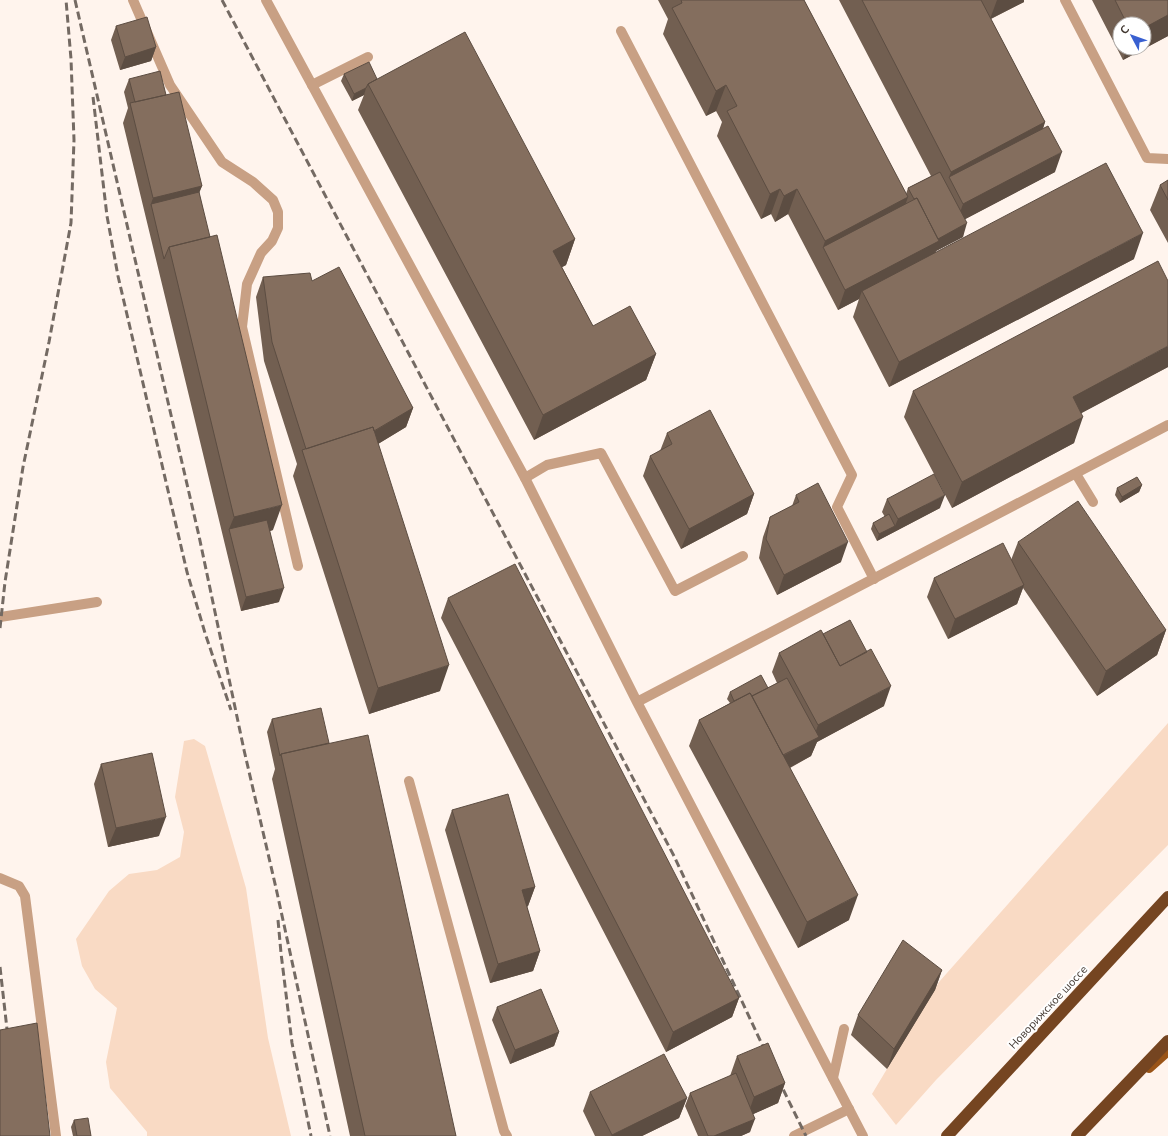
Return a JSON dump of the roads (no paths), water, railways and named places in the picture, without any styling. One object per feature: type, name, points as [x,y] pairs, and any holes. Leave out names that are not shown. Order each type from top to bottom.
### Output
[{"type":"highway","name":"Новорижское шоссе","points":[[947,1136],[1168,897]]},
{"type":"highway","points":[[1077,1136],[1168,1041]]},
{"type":"main road","points":[[1104,1108],[1168,1051]]},
{"type":"street","points":[[133,0],[170,85],[222,162],[253,182],[273,200],[278,212],[278,228],[272,241],[261,253],[247,284],[242,327],[298,566]]},
{"type":"street","points":[[1065,0],[1147,158],[1168,160]]},
{"type":"street","points":[[268,1],[524,478],[637,702],[863,1136]]},
{"type":"street","points":[[622,31],[852,475],[837,507],[874,579]]},
{"type":"street","points":[[312,85],[368,57]]},
{"type":"street","points":[[637,702],[1168,426]]},
{"type":"street","points":[[524,478],[547,465],[601,453],[675,591],[743,556]]},
{"type":"street","points":[[1076,474],[1093,502]]},
{"type":"street","points":[[0,617],[97,602]]},
{"type":"street","points":[[409,781],[504,1131],[507,1136]]},
{"type":"street","points":[[0,878],[19,886],[25,896],[56,1136]]},
{"type":"street","points":[[833,1078],[844,1029]]},
{"type":"street","points":[[794,1136],[850,1109]]},
{"type":"railway","points":[[0,628],[5,582],[23,467],[49,342],[71,223],[74,140],[71,59],[66,0]]},
{"type":"railway","points":[[75,0],[199,536],[244,750],[276,888],[330,1136]]},
{"type":"railway","points":[[222,0],[674,856],[767,1055]]},
{"type":"railway","points":[[93,97],[107,216],[118,276],[187,572],[205,633],[231,710]]},
{"type":"railway","points":[[278,920],[292,1043],[311,1136]]},
{"type":"railway","points":[[0,967],[8,1038]]},
{"type":"railway","points":[[778,1079],[806,1136]]}]
